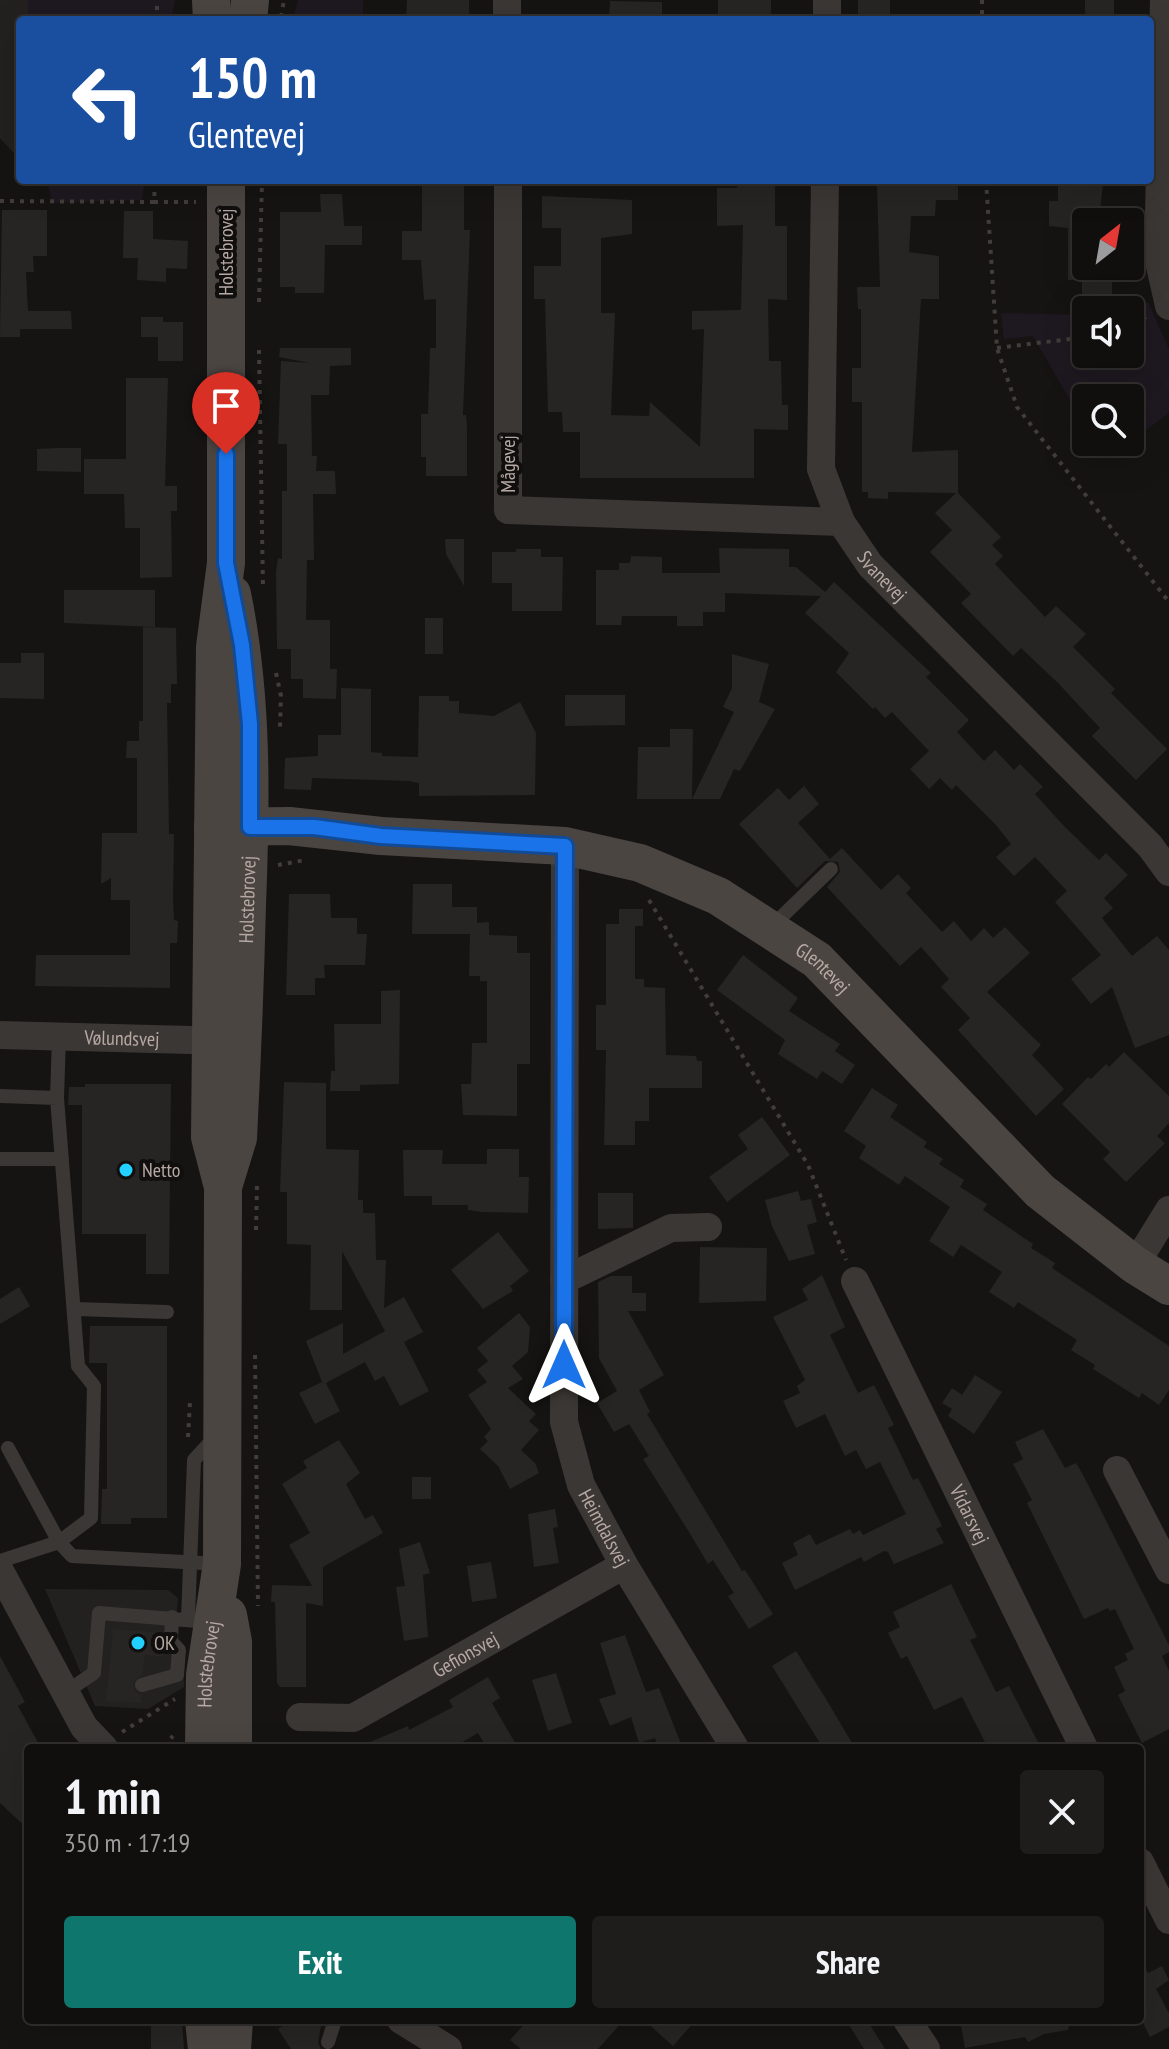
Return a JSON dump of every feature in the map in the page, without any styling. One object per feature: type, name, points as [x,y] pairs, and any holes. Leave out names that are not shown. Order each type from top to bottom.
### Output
[{"type":"main road","name":"Holstebrovej","points":[[226,191],[226,563],[215,647],[226,677],[238,842]]},
{"type":"main road","name":"Holstebrovej","points":[[204,1744],[205,1675],[188,1619],[211,1569],[222,1429],[223,1187],[238,1138],[226,1041],[247,692],[242,645],[226,563]]},
{"type":"main road","name":"Glentevej","points":[[238,842],[319,850],[381,836],[565,846],[640,863],[718,896],[771,927],[817,960],[1040,1191],[1135,1265],[1169,1286]]},
{"type":"main road","name":"Holstebrovej","points":[[211,1569],[233,1642],[233,1744]]},
{"type":"main road","points":[[204,2024],[207,2049]]},
{"type":"main road","points":[[232,2049],[234,2024]]},
{"type":"street","points":[[1164,0],[1158,257],[1169,306]]},
{"type":"street","name":"Mågevej","points":[[508,184],[508,510],[841,522]]},
{"type":"street","name":"Svanevej","points":[[825,184],[821,469],[841,522],[870,565],[1150,846],[1169,872]]},
{"type":"street","name":"Heimdalsvej","points":[[565,846],[564,1422],[581,1485],[624,1565],[733,1744]]},
{"type":"street","name":"Vølundsvej","points":[[0,1035],[226,1041]]},
{"type":"street","points":[[1135,1265],[1169,1210]]},
{"type":"street","points":[[564,1280],[671,1228],[708,1227]]},
{"type":"street","name":"Vidarsvej","points":[[855,1281],[1082,1744]]},
{"type":"street","points":[[1117,1470],[1169,1570]]},
{"type":"street","name":"Gefionsvej","points":[[300,1717],[353,1718],[624,1565]]},
{"type":"street","points":[[0,1571],[84,1727],[99,1744]]},
{"type":"street","points":[[1144,1870],[1169,1920]]},
{"type":"street","points":[[407,2024],[448,2049]]},
{"type":"street","points":[[910,2024],[926,2049]]},
{"type":"lane","points":[[771,927],[831,869]]},
{"type":"lane","points":[[0,1561],[59,1542],[91,1518],[94,1386],[78,1366],[76,1309],[57,1098],[59,1037]]},
{"type":"lane","points":[[0,1096],[57,1098]]},
{"type":"lane","points":[[0,1159],[62,1159]]},
{"type":"lane","points":[[76,1309],[167,1312]]},
{"type":"lane","points":[[8,1448],[59,1542],[72,1556],[167,1561],[211,1569]]},
{"type":"lane","points":[[107,1683],[100,1681],[94,1673],[99,1613],[188,1619]]},
{"type":"lane","points":[[142,1685],[177,1675],[179,1650],[171,1642],[188,1619]]},
{"type":"lane","points":[[66,1692],[94,1673]]},
{"type":"lane","points":[[328,2042],[334,2024]]},
{"type":"path","points":[[154,202],[155,184]]},
{"type":"path","points":[[986,184],[997,348],[1017,407],[1169,602]]},
{"type":"path","points":[[0,201],[154,202],[226,191]]},
{"type":"path","points":[[997,348],[1072,339]]},
{"type":"path","points":[[238,842],[313,859]]},
{"type":"path","points":[[640,863],[647,896],[808,1165],[855,1281]]},
{"type":"path","points":[[106,1744],[187,1690]]},
{"type":"shaded area","points":[[0,0],[70,0],[71,16],[16,16],[16,156],[0,138]]},
{"type":"shaded area","points":[[28,0],[175,0],[172,16],[28,16]]},
{"type":"shaded area","points":[[298,0],[363,0],[363,16],[294,16]]},
{"type":"shaded area","points":[[48,184],[144,184],[142,200],[52,203]]},
{"type":"shaded area","points":[[1148,302],[1169,349],[1169,413],[1144,432],[1144,384],[1072,384],[1072,404],[1033,336],[1004,339],[1001,313],[1072,315],[1072,368],[1144,368],[1144,304]]},
{"type":"shaded area","points":[[45,1589],[168,1590],[178,1598],[175,1634],[183,1644],[184,1687],[148,1709],[95,1706]]},
{"type":"building","points":[[407,0],[469,0],[469,16],[406,16]]},
{"type":"building","points":[[718,0],[771,0],[771,16],[718,16]]},
{"type":"building","points":[[858,0],[890,0],[890,16],[858,16]]},
{"type":"building","points":[[1085,0],[1114,0],[1114,16],[1085,16]]},
{"type":"building","points":[[610,1],[662,2],[662,16],[609,16]]},
{"type":"building","points":[[422,184],[464,184],[464,230],[470,230],[463,415],[466,415],[467,426],[467,476],[426,476],[426,457],[421,457],[421,414],[428,414],[430,348],[436,348],[436,299],[424,300],[421,260],[402,260],[402,231],[422,231]]},
{"type":"building","points":[[737,184],[775,184],[775,226],[787,226],[787,300],[768,299],[769,361],[781,361],[782,405],[788,405],[788,430],[754,429],[754,478],[580,478],[580,432],[563,432],[562,412],[548,412],[545,299],[534,299],[534,266],[561,266],[561,228],[542,228],[542,196],[632,200],[632,234],[601,238],[601,313],[615,313],[611,415],[649,416],[650,402],[700,447],[704,329],[692,330],[692,311],[741,310],[743,225],[717,226],[717,188],[737,188]]},
{"type":"building","points":[[958,184],[958,200],[936,200],[935,216],[911,216],[909,252],[939,256],[939,299],[921,299],[912,452],[958,450],[958,493],[1001,537],[992,545],[1003,556],[995,564],[1045,617],[1056,606],[1086,634],[1073,647],[1115,689],[1111,693],[1167,749],[1136,780],[1092,736],[1100,728],[1058,683],[1021,648],[1013,656],[961,603],[971,594],[930,552],[952,530],[935,513],[956,493],[888,492],[888,499],[868,498],[868,492],[862,492],[862,402],[852,402],[852,368],[861,368],[861,309],[858,309],[857,287],[880,287],[877,185]]},
{"type":"building","points":[[1058,184],[1103,184],[1100,208],[1072,208],[1072,280],[1068,280],[1068,228],[1049,226],[1049,201],[1058,201]]},
{"type":"building","points":[[320,194],[342,194],[344,226],[362,226],[362,245],[325,245],[324,293],[295,293],[295,287],[280,287],[280,212],[321,212]]},
{"type":"building","points":[[2,210],[47,210],[47,256],[33,256],[34,272],[26,272],[28,311],[71,311],[72,329],[20,329],[20,337],[0,337]]},
{"type":"building","points":[[124,211],[153,211],[153,239],[188,241],[187,269],[166,268],[166,282],[137,280],[138,258],[123,258]]},
{"type":"building","points":[[1082,280],[1112,280],[1112,296],[1082,296]]},
{"type":"building","points":[[141,317],[163,317],[163,322],[183,322],[183,361],[158,361],[158,337],[141,337]]},
{"type":"building","points":[[280,348],[351,348],[351,365],[330,366],[329,395],[311,395],[312,456],[317,456],[316,471],[335,471],[336,494],[313,494],[314,560],[307,560],[306,620],[330,620],[330,669],[337,669],[336,699],[303,698],[303,679],[291,679],[291,649],[277,649],[276,572],[278,558],[282,559],[282,491],[287,491],[287,444],[278,444],[281,361],[310,363],[279,357]]},
{"type":"building","points":[[126,378],[168,378],[165,486],[177,486],[177,511],[171,511],[172,577],[140,578],[140,528],[125,528],[124,494],[84,494],[84,459],[126,459]]},
{"type":"building","points":[[81,448],[81,472],[37,471],[37,449]]},
{"type":"building","points":[[445,539],[464,539],[464,586],[446,554]]},
{"type":"building","points":[[719,548],[789,549],[789,567],[796,567],[825,592],[834,582],[931,673],[926,677],[969,720],[957,732],[984,761],[995,750],[1014,770],[1020,764],[1043,787],[1035,794],[1062,824],[1099,860],[1106,853],[1128,875],[1104,898],[1113,908],[1102,918],[1132,956],[1157,936],[1169,950],[1169,1035],[1135,1048],[1112,987],[1091,1004],[1071,979],[1101,955],[1055,902],[1067,891],[1035,857],[1014,876],[996,857],[1011,844],[996,825],[956,785],[952,790],[940,778],[929,789],[910,769],[929,751],[892,712],[885,718],[836,672],[849,653],[805,613],[821,596],[725,593],[725,612],[703,612],[703,626],[677,626],[677,616],[622,616],[621,625],[596,625],[596,570],[619,570],[619,563],[630,563],[631,556],[662,557],[662,573],[720,573]]},
{"type":"building","points":[[516,549],[541,549],[541,557],[563,557],[562,611],[512,611],[512,583],[492,583],[492,552],[516,552]]},
{"type":"building","points":[[64,590],[155,590],[155,627],[64,623]]},
{"type":"building","points":[[425,618],[443,618],[443,654],[425,654]]},
{"type":"building","points":[[143,627],[176,628],[177,684],[171,684],[171,703],[167,703],[169,834],[174,834],[174,920],[178,921],[177,943],[170,943],[170,988],[35,986],[36,955],[130,955],[130,900],[111,900],[111,878],[101,884],[102,833],[137,833],[137,758],[126,758],[127,741],[139,741],[139,721],[143,721]]},
{"type":"building","points":[[21,653],[44,653],[44,699],[0,698],[0,663],[21,663]]},
{"type":"building","points":[[732,654],[769,664],[759,702],[775,709],[740,771],[734,769],[720,799],[692,799],[734,712],[723,707],[732,688]]},
{"type":"building","points":[[341,688],[371,689],[371,752],[382,753],[382,756],[418,757],[419,696],[449,696],[449,701],[459,701],[459,713],[494,716],[520,702],[536,733],[535,795],[419,796],[419,783],[409,781],[312,778],[311,790],[284,789],[285,758],[318,756],[318,735],[341,735]]},
{"type":"building","points":[[565,695],[625,695],[625,725],[565,726]]},
{"type":"building","points":[[670,729],[693,729],[692,799],[637,799],[638,747],[670,747]]},
{"type":"building","points":[[804,786],[819,804],[798,823],[830,859],[842,848],[881,890],[898,874],[911,888],[906,893],[942,932],[954,921],[971,941],[984,928],[993,938],[1005,927],[1030,953],[987,992],[1041,1045],[1032,1055],[1064,1089],[1036,1116],[958,1030],[970,1018],[941,987],[949,979],[921,947],[900,966],[827,887],[840,872],[838,862],[825,861],[797,888],[739,824],[778,788],[789,800]]},
{"type":"building","points":[[413,884],[452,884],[452,907],[477,907],[477,923],[489,922],[489,935],[517,936],[517,953],[530,953],[530,1064],[517,1064],[517,1116],[463,1115],[461,1084],[471,1084],[472,1043],[487,1043],[487,981],[480,981],[480,976],[469,976],[470,934],[412,934]]},
{"type":"building","points":[[289,894],[330,894],[331,918],[357,918],[357,934],[367,934],[365,965],[324,965],[325,978],[315,978],[315,995],[286,995]]},
{"type":"building","points":[[619,909],[643,909],[643,926],[635,926],[635,979],[644,979],[644,987],[665,988],[666,1055],[696,1056],[697,1061],[702,1061],[702,1088],[649,1088],[649,1121],[635,1121],[635,1145],[604,1145],[606,1050],[596,1050],[596,1005],[606,1005],[606,924],[619,924]]},
{"type":"building","points":[[743,955],[798,998],[789,1011],[840,1044],[835,1051],[855,1065],[842,1084],[822,1071],[817,1079],[778,1054],[785,1040],[717,990]]},
{"type":"building","points":[[400,990],[399,1084],[360,1085],[360,1091],[330,1091],[331,1071],[335,1071],[334,1024],[381,1024],[381,991]]},
{"type":"building","points":[[1124,1052],[1169,1096],[1169,1123],[1157,1136],[1165,1143],[1126,1182],[1103,1159],[1110,1152],[1062,1104],[1088,1077],[1091,1079],[1106,1064],[1109,1067]]},
{"type":"building","points":[[284,1082],[326,1083],[326,1149],[359,1150],[358,1200],[363,1200],[363,1213],[375,1213],[376,1260],[386,1260],[384,1308],[404,1297],[423,1332],[404,1342],[429,1391],[400,1406],[384,1376],[375,1381],[365,1362],[326,1383],[340,1411],[315,1424],[299,1393],[322,1382],[306,1341],[343,1323],[343,1354],[385,1331],[342,1251],[342,1310],[310,1310],[311,1245],[287,1244],[287,1192],[280,1192]]},
{"type":"building","name":"Netto","points":[[85,1084],[171,1084],[169,1274],[146,1274],[146,1234],[82,1234],[82,1105],[68,1105],[69,1087],[85,1087]]},
{"type":"building","points":[[872,1088],[898,1105],[890,1117],[927,1142],[924,1147],[943,1159],[939,1164],[964,1180],[960,1187],[987,1204],[983,1210],[1033,1244],[1031,1248],[1055,1263],[1052,1268],[1169,1346],[1169,1390],[1159,1405],[1142,1393],[1139,1398],[1093,1369],[1095,1365],[1071,1350],[1077,1340],[1018,1302],[1014,1308],[989,1292],[1002,1272],[961,1245],[953,1257],[929,1241],[950,1207],[905,1176],[899,1185],[859,1158],[866,1146],[844,1131]]},
{"type":"building","points":[[762,1117],[790,1155],[727,1202],[709,1177],[748,1149],[738,1135]]},
{"type":"building","points":[[487,1149],[519,1149],[519,1177],[529,1177],[528,1213],[481,1212],[468,1210],[468,1205],[432,1205],[432,1196],[404,1196],[403,1150],[443,1150],[442,1164],[487,1164]]},
{"type":"building","points":[[798,1191],[801,1201],[811,1199],[817,1222],[807,1225],[815,1254],[789,1261],[772,1226],[765,1200]]},
{"type":"building","points":[[598,1193],[633,1193],[633,1228],[598,1229]]},
{"type":"building","points":[[498,1232],[529,1271],[510,1286],[513,1291],[483,1309],[451,1270]]},
{"type":"building","points":[[700,1247],[767,1248],[766,1301],[699,1303]]},
{"type":"building","points":[[822,1275],[845,1327],[830,1335],[858,1393],[874,1385],[894,1425],[888,1428],[913,1480],[918,1478],[942,1526],[936,1529],[944,1543],[894,1564],[888,1552],[884,1551],[864,1562],[861,1557],[795,1590],[782,1563],[798,1555],[793,1543],[810,1534],[816,1545],[850,1529],[853,1534],[860,1530],[863,1535],[906,1514],[880,1462],[866,1469],[856,1450],[845,1456],[825,1414],[796,1428],[783,1401],[800,1393],[797,1386],[805,1380],[773,1317],[808,1300],[802,1289]]},
{"type":"building","points":[[611,1276],[632,1276],[632,1293],[646,1293],[646,1311],[628,1311],[664,1375],[639,1390],[650,1412],[647,1414],[742,1571],[745,1570],[773,1614],[749,1629],[728,1596],[734,1593],[713,1560],[708,1564],[643,1459],[649,1456],[629,1424],[614,1432],[597,1403],[617,1391],[599,1358],[598,1282]]},
{"type":"building","points":[[19,1287],[30,1306],[0,1324],[0,1299]]},
{"type":"building","points":[[519,1313],[530,1327],[528,1352],[512,1366],[523,1379],[508,1388],[536,1414],[529,1421],[539,1430],[521,1450],[535,1463],[539,1473],[510,1489],[498,1466],[480,1449],[488,1441],[484,1437],[491,1429],[468,1395],[487,1382],[477,1370],[488,1361],[477,1348]]},
{"type":"building","points":[[90,1326],[167,1326],[167,1518],[131,1518],[131,1524],[101,1524],[102,1489],[107,1489],[107,1363],[89,1363]]},
{"type":"building","points":[[975,1375],[1002,1392],[974,1434],[948,1416],[952,1409],[942,1403],[952,1388],[962,1395]]},
{"type":"building","points":[[1043,1429],[1065,1468],[1076,1463],[1083,1475],[1169,1645],[1169,1652],[1162,1656],[1169,1671],[1169,1729],[1142,1743],[1118,1695],[1125,1691],[1114,1667],[1128,1660],[1125,1654],[1134,1649],[1115,1609],[1110,1611],[1108,1608],[1084,1619],[1027,1503],[1032,1500],[1013,1464],[1023,1459],[1015,1442]]},
{"type":"building","points":[[339,1440],[360,1473],[346,1484],[365,1519],[373,1515],[383,1533],[323,1567],[323,1606],[306,1603],[306,1687],[280,1687],[277,1683],[272,1585],[312,1586],[289,1545],[310,1533],[282,1484],[307,1468],[303,1461]]},
{"type":"building","points":[[412,1477],[431,1477],[431,1499],[412,1499]]},
{"type":"building","points":[[555,1509],[558,1527],[553,1528],[559,1563],[534,1567],[528,1514]]},
{"type":"building","points":[[420,1542],[430,1573],[423,1575],[428,1637],[404,1641],[396,1587],[405,1586],[399,1549]]},
{"type":"building","points":[[491,1562],[497,1598],[472,1602],[467,1566]]},
{"type":"building","points":[[951,1584],[977,1637],[970,1640],[996,1692],[1009,1686],[1039,1744],[986,1744],[962,1697],[934,1710],[907,1656],[901,1659],[888,1633],[900,1627],[893,1612]]},
{"type":"building","points":[[113,1629],[161,1633],[164,1657],[145,1655],[143,1674],[133,1682],[135,1692],[142,1695],[141,1703],[106,1701]]},
{"type":"building","points":[[625,1635],[646,1692],[659,1688],[681,1744],[657,1744],[655,1738],[639,1743],[631,1717],[610,1726],[599,1699],[616,1694],[600,1643]]},
{"type":"building","points":[[796,1651],[853,1744],[821,1744],[772,1666]]},
{"type":"building","points":[[0,1656],[25,1702],[18,1706],[39,1744],[24,1744],[24,1825],[0,1803]]},
{"type":"building","points":[[556,1673],[572,1723],[548,1731],[532,1680]]},
{"type":"building","points":[[488,1677],[500,1698],[492,1703],[516,1744],[485,1744],[478,1733],[459,1744],[365,1744],[408,1726],[409,1730],[453,1707],[449,1700]]},
{"type":"building","points":[[1144,1966],[1148,1973],[1162,1966],[1169,1980],[1156,1989],[1169,2013],[1169,2027],[1150,2037],[1144,2024]]},
{"type":"building","points":[[151,2024],[182,2024],[184,2049],[151,2049]]},
{"type":"building","points":[[285,2024],[321,2024],[318,2043],[321,2049],[291,2049],[278,2029]]},
{"type":"building","points":[[524,2024],[620,2024],[598,2049],[521,2049],[510,2040]]},
{"type":"building","points":[[648,2024],[692,2024],[673,2046]]},
{"type":"building","points":[[848,2024],[869,2024],[885,2049],[864,2049]]},
{"type":"building","points":[[961,2024],[1069,2024],[1068,2030],[1044,2034],[1028,2042],[1025,2037],[965,2048]]},
{"type":"place","name":"Netto","points":[[126,1170]]},
{"type":"place","name":"OK","points":[[138,1643]]},
{"type":"route","points":[[226,454],[226,563],[242,645],[250,724],[250,827],[314,827],[381,836],[565,846],[564,1365]]}]
